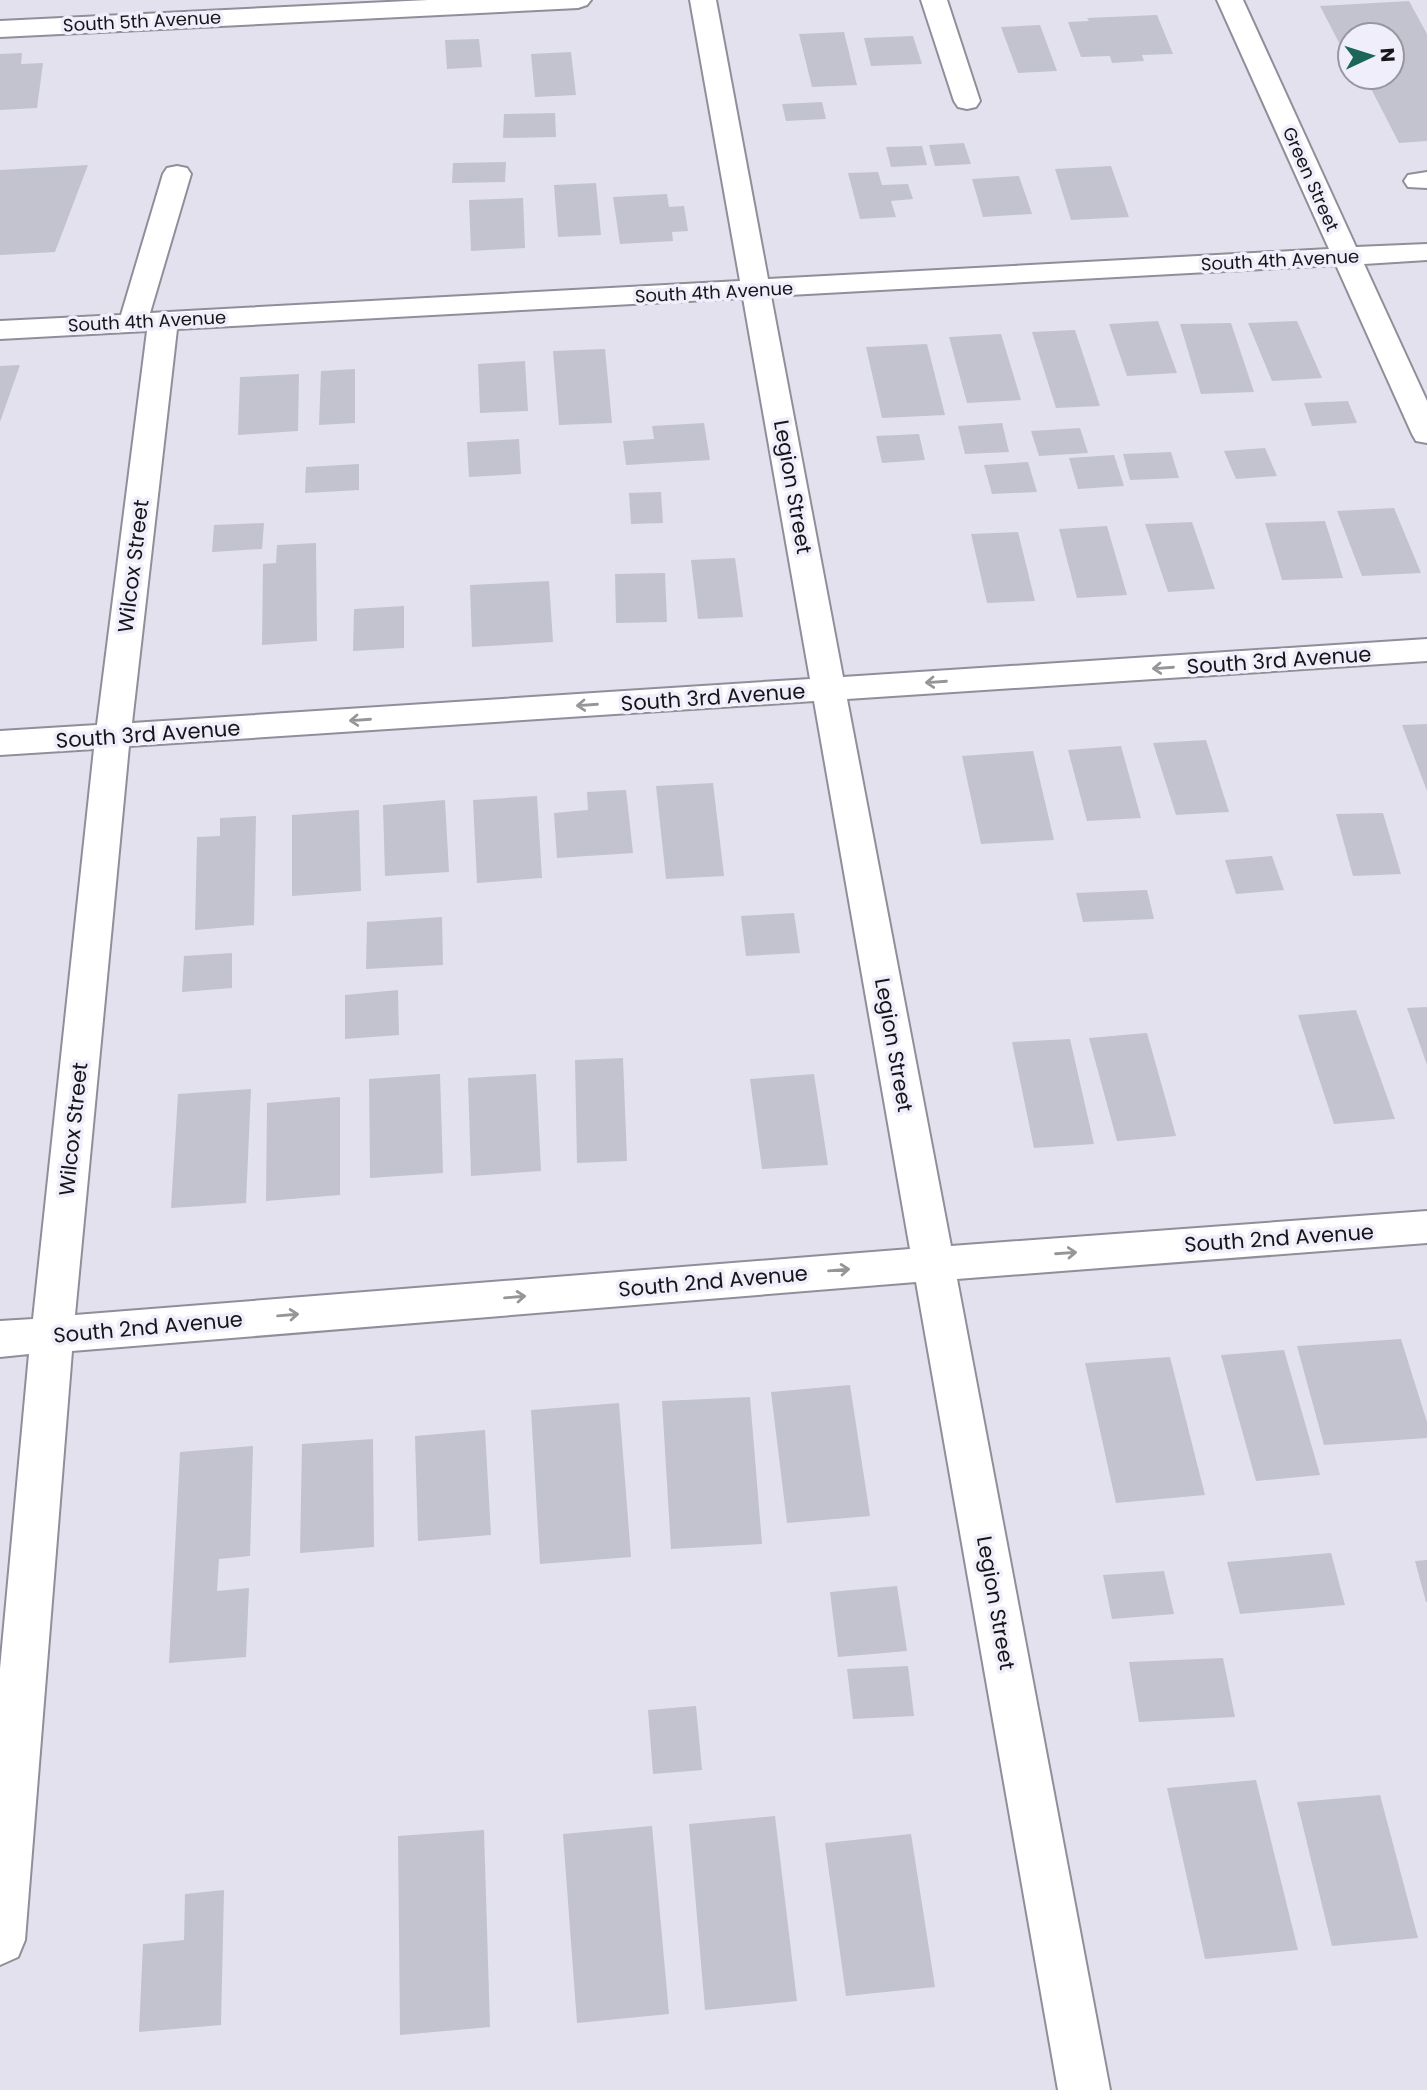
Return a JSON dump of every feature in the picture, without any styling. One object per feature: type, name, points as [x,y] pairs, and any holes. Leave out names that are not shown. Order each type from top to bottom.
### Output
[{"type":"street","name":"South 5th Avenue","points":[[0,29],[149,11],[578,0]]},
{"type":"street","name":"Legion Street","points":[[703,0],[1084,2090]]},
{"type":"street","points":[[934,0],[967,101]]},
{"type":"street","name":"Green Street","points":[[1230,0],[1427,434]]},
{"type":"street","name":"Wilcox Street","points":[[0,1940],[52,1335],[113,736],[148,321],[177,174]]},
{"type":"street","name":"South 4th Avenue","points":[[0,330],[1427,252]]},
{"type":"street","name":"South 3rd Avenue","points":[[0,743],[1427,650]]},
{"type":"street","name":"South 2nd Avenue","points":[[0,1339],[934,1263],[1427,1227]]},
{"type":"building","points":[[1409,1],[1427,34],[1427,141],[1399,143],[1372,91],[1406,91],[1406,21],[1336,21],[1336,37],[1320,6]]},
{"type":"building","points":[[1157,15],[1173,54],[1142,55],[1144,61],[1112,63],[1110,56],[1081,57],[1068,22],[1089,21],[1087,18]]},
{"type":"building","points":[[1040,25],[1057,71],[1018,73],[1001,27]]},
{"type":"building","points":[[844,32],[857,85],[812,87],[799,34]]},
{"type":"building","points":[[913,36],[922,64],[871,66],[864,38]]},
{"type":"building","points":[[479,39],[482,67],[447,69],[445,40]]},
{"type":"building","points":[[571,52],[576,95],[535,97],[531,54]]},
{"type":"building","points":[[22,53],[21,64],[43,63],[37,108],[0,110],[0,54]]},
{"type":"building","points":[[822,102],[826,119],[786,121],[782,104]]},
{"type":"building","points":[[555,113],[556,137],[503,138],[504,114]]},
{"type":"building","points":[[964,143],[971,164],[935,166],[929,145]]},
{"type":"building","points":[[922,146],[927,165],[891,167],[886,147]]},
{"type":"building","points":[[506,162],[505,182],[452,183],[453,163]]},
{"type":"building","points":[[88,165],[55,252],[0,255],[0,170]]},
{"type":"building","points":[[1111,166],[1129,217],[1071,220],[1055,169]]},
{"type":"building","points":[[878,172],[882,185],[908,184],[913,199],[891,201],[896,217],[860,219],[848,173]]},
{"type":"building","points":[[1019,176],[1032,214],[983,217],[972,179]]},
{"type":"building","points":[[596,183],[601,235],[558,237],[554,185]]},
{"type":"building","points":[[667,194],[669,207],[684,206],[688,231],[672,232],[673,241],[620,244],[613,197]]},
{"type":"building","points":[[523,198],[525,248],[471,251],[469,200]]},
{"type":"building","points":[[1158,321],[1177,373],[1127,376],[1109,324]]},
{"type":"building","points":[[1297,321],[1322,378],[1272,381],[1248,323]]},
{"type":"building","points":[[1231,323],[1254,392],[1201,394],[1180,324]]},
{"type":"building","points":[[1075,330],[1100,406],[1056,408],[1032,332]]},
{"type":"building","points":[[1001,334],[1021,400],[967,403],[949,337]]},
{"type":"building","points":[[927,344],[945,415],[882,418],[866,347]]},
{"type":"building","points":[[605,349],[612,423],[559,425],[553,351]]},
{"type":"building","points":[[525,361],[528,411],[480,413],[478,364]]},
{"type":"building","points":[[20,365],[0,422],[0,366]]},
{"type":"building","points":[[355,369],[355,423],[319,425],[321,371]]},
{"type":"building","points":[[299,374],[298,431],[238,435],[240,377]]},
{"type":"building","points":[[1348,401],[1357,423],[1312,426],[1304,403]]},
{"type":"building","points":[[704,423],[710,460],[626,465],[623,441],[654,439],[652,426]]},
{"type":"building","points":[[1002,423],[1009,452],[965,454],[958,426]]},
{"type":"building","points":[[1080,428],[1088,453],[1039,456],[1031,431]]},
{"type":"building","points":[[919,434],[925,460],[882,463],[876,436]]},
{"type":"building","points":[[519,439],[521,474],[469,477],[467,442]]},
{"type":"building","points":[[1265,448],[1277,476],[1236,479],[1224,451]]},
{"type":"building","points":[[1171,452],[1179,478],[1130,480],[1123,454]]},
{"type":"building","points":[[1114,455],[1124,486],[1078,489],[1069,458]]},
{"type":"building","points":[[1028,462],[1037,492],[992,494],[984,465]]},
{"type":"building","points":[[359,464],[359,490],[305,493],[306,467]]},
{"type":"building","points":[[661,492],[663,523],[631,524],[629,493]]},
{"type":"building","points":[[1394,508],[1421,573],[1362,576],[1337,511]]},
{"type":"building","points":[[1325,521],[1343,578],[1282,580],[1265,523]]},
{"type":"building","points":[[1192,522],[1215,589],[1168,592],[1145,524]]},
{"type":"building","points":[[264,523],[262,549],[212,552],[214,525]]},
{"type":"building","points":[[1107,526],[1127,595],[1077,598],[1059,529]]},
{"type":"building","points":[[1018,532],[1035,601],[987,603],[971,534]]},
{"type":"building","points":[[316,543],[317,641],[262,645],[263,564],[276,563],[277,545]]},
{"type":"building","points":[[735,558],[743,617],[698,619],[691,560]]},
{"type":"building","points":[[665,573],[667,622],[616,623],[615,574]]},
{"type":"building","points":[[549,581],[553,642],[472,647],[470,585]]},
{"type":"building","points":[[404,606],[404,648],[353,651],[354,609]]},
{"type":"building","points":[[1427,724],[1427,791],[1402,725]]},
{"type":"building","points":[[1206,740],[1229,812],[1176,815],[1153,743]]},
{"type":"building","points":[[1121,746],[1141,818],[1087,821],[1068,750]]},
{"type":"building","points":[[1033,751],[1054,840],[981,844],[962,756]]},
{"type":"building","points":[[713,783],[724,876],[666,879],[656,786]]},
{"type":"building","points":[[626,790],[633,853],[557,858],[554,813],[588,810],[587,792]]},
{"type":"building","points":[[537,796],[542,878],[477,883],[473,800]]},
{"type":"building","points":[[445,800],[449,872],[385,876],[383,805]]},
{"type":"building","points":[[359,810],[361,891],[292,896],[292,815]]},
{"type":"building","points":[[1383,813],[1401,874],[1353,876],[1336,814]]},
{"type":"building","points":[[256,816],[254,925],[195,930],[197,837],[220,836],[220,818]]},
{"type":"building","points":[[1272,856],[1284,890],[1236,894],[1225,860]]},
{"type":"building","points":[[1147,890],[1154,919],[1083,922],[1076,893]]},
{"type":"building","points":[[794,913],[800,953],[746,956],[741,916]]},
{"type":"building","points":[[442,917],[443,965],[366,969],[367,922]]},
{"type":"building","points":[[232,953],[232,988],[182,992],[184,956]]},
{"type":"building","points":[[398,990],[399,1035],[345,1039],[345,995]]},
{"type":"building","points":[[1427,1007],[1427,1065],[1407,1008]]},
{"type":"building","points":[[1356,1010],[1395,1119],[1334,1124],[1298,1015]]},
{"type":"building","points":[[1147,1033],[1176,1136],[1117,1141],[1089,1038]]},
{"type":"building","points":[[1070,1039],[1094,1144],[1034,1148],[1012,1042]]},
{"type":"building","points":[[623,1058],[627,1161],[577,1163],[575,1060]]},
{"type":"building","points":[[440,1074],[443,1173],[370,1178],[369,1079]]},
{"type":"building","points":[[536,1074],[541,1171],[471,1176],[468,1078]]},
{"type":"building","points":[[814,1074],[828,1165],[762,1169],[750,1079]]},
{"type":"building","points":[[251,1089],[246,1203],[171,1208],[178,1094]]},
{"type":"building","points":[[340,1097],[340,1195],[266,1201],[267,1103]]},
{"type":"building","points":[[1401,1339],[1427,1422],[1427,1438],[1324,1445],[1297,1346]]},
{"type":"building","points":[[1284,1350],[1320,1475],[1256,1481],[1221,1355]]},
{"type":"building","points":[[1170,1357],[1205,1495],[1116,1503],[1085,1363]]},
{"type":"building","points":[[850,1385],[870,1516],[787,1523],[771,1392]]},
{"type":"building","points":[[750,1397],[762,1544],[671,1549],[662,1401]]},
{"type":"building","points":[[619,1403],[631,1557],[540,1564],[531,1410]]},
{"type":"building","points":[[485,1430],[491,1535],[418,1541],[415,1436]]},
{"type":"building","points":[[373,1439],[374,1547],[300,1553],[302,1444]]},
{"type":"building","points":[[253,1446],[250,1556],[219,1559],[217,1591],[249,1588],[246,1657],[169,1663],[180,1452]]},
{"type":"building","points":[[1331,1553],[1345,1605],[1240,1614],[1227,1562]]},
{"type":"building","points":[[1427,1560],[1427,1602],[1426,1602],[1415,1561]]},
{"type":"building","points":[[1164,1571],[1174,1614],[1112,1619],[1103,1575]]},
{"type":"building","points":[[897,1586],[907,1651],[838,1657],[830,1592]]},
{"type":"building","points":[[1223,1658],[1235,1717],[1139,1722],[1129,1662]]},
{"type":"building","points":[[908,1666],[914,1716],[853,1719],[847,1669]]},
{"type":"building","points":[[696,1706],[702,1770],[653,1774],[648,1710]]},
{"type":"building","points":[[1256,1780],[1298,1950],[1205,1959],[1167,1788]]},
{"type":"building","points":[[1380,1795],[1418,1938],[1332,1946],[1297,1802]]},
{"type":"building","points":[[775,1816],[797,2001],[705,2010],[689,1824]]},
{"type":"building","points":[[652,1826],[669,2014],[577,2023],[563,1834]]},
{"type":"building","points":[[484,1830],[490,2027],[400,2035],[398,1836]]},
{"type":"building","points":[[911,1834],[935,1987],[846,1996],[825,1843]]},
{"type":"building","points":[[224,1890],[221,2025],[139,2032],[143,1944],[184,1940],[185,1894]]}]
